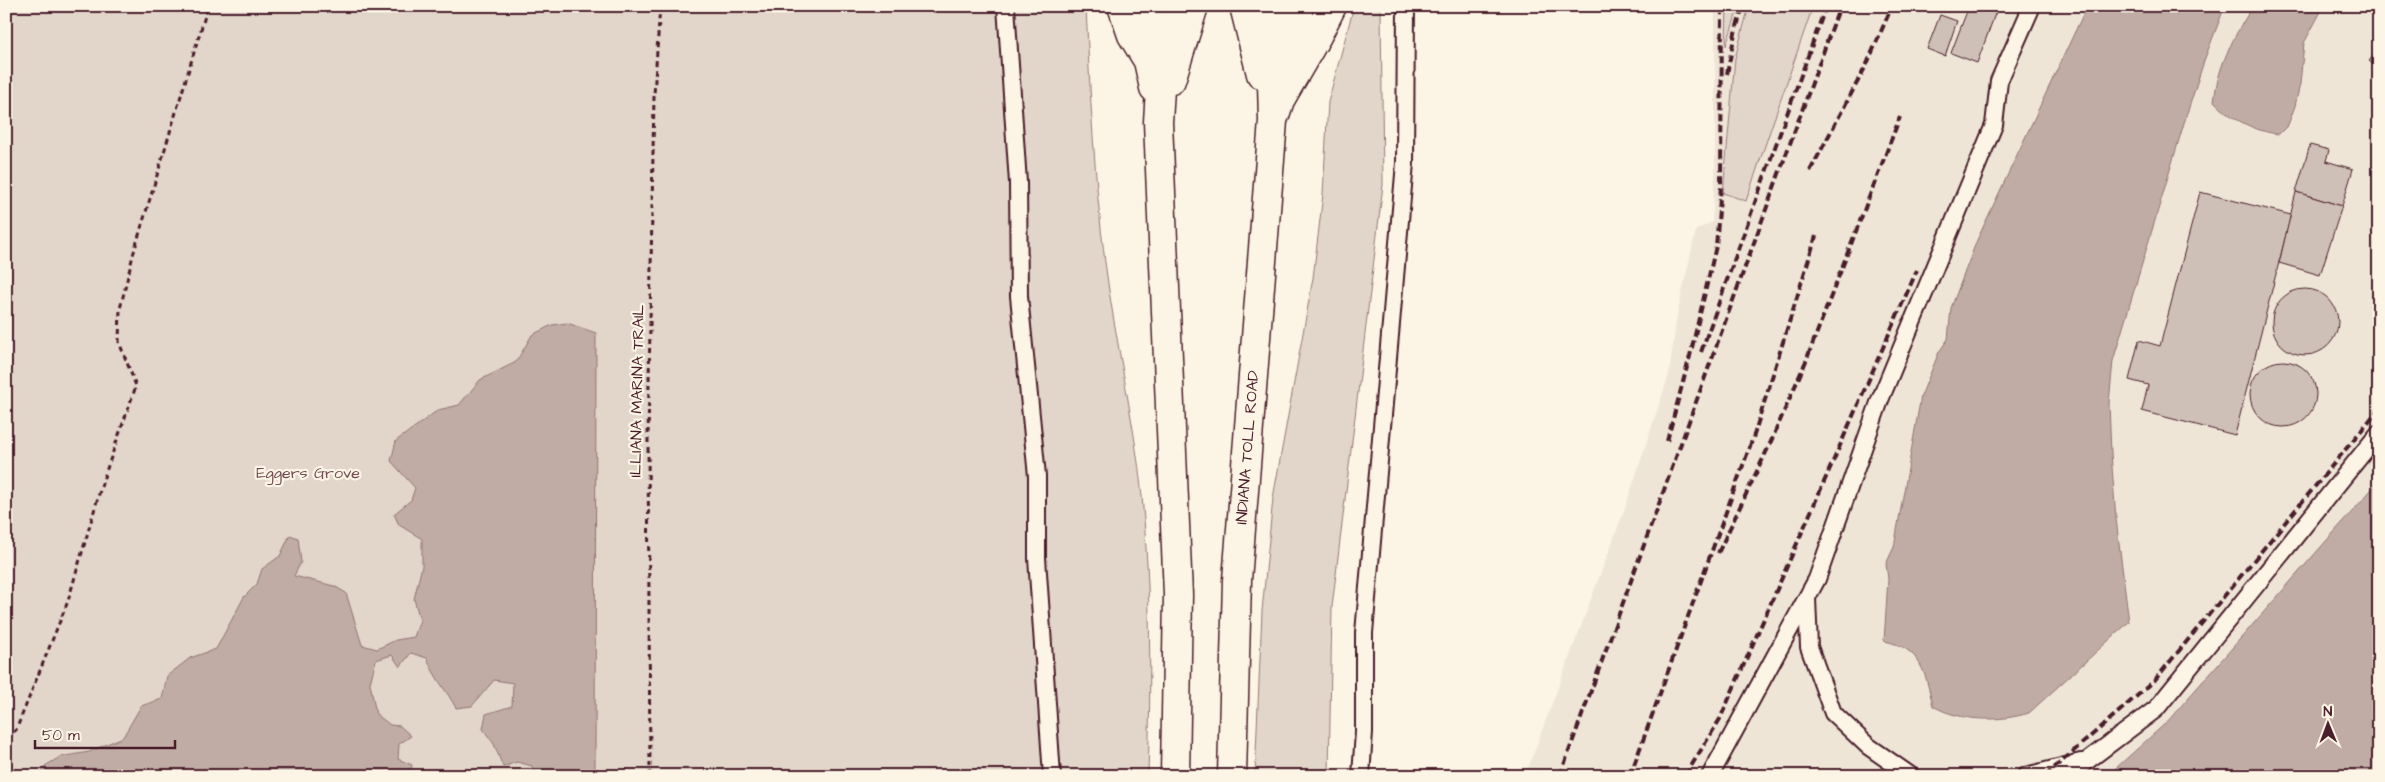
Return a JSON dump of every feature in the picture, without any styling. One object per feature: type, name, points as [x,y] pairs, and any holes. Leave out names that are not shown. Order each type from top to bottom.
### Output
[{"type":"highway","points":[[1122,6],[1132,35],[1148,60],[1158,112]]},
{"type":"highway","points":[[1145,6],[1158,112],[1178,595],[1175,776]]},
{"type":"highway","points":[[1158,112],[1165,6]]},
{"type":"highway","points":[[1158,112],[1194,6]]},
{"type":"highway","points":[[1244,6],[1273,121]]},
{"type":"highway","points":[[1270,6],[1273,121]]},
{"type":"highway","points":[[1298,6],[1298,71]]},
{"type":"highway","points":[[1317,36],[1323,6]]},
{"type":"highway","points":[[1273,121],[1280,100],[1298,71],[1332,6]]},
{"type":"highway","name":"INDIANA TOLL ROAD","points":[[1232,776],[1237,580],[1273,121]]},
{"type":"street","points":[[1006,6],[1018,183],[1019,296],[1037,476],[1037,558],[1052,776]]},
{"type":"street","points":[[1361,776],[1364,732],[1364,634],[1405,163],[1406,6]]},
{"type":"street","points":[[1710,776],[1817,579],[1880,400],[1994,125],[1999,81],[2032,6]]},
{"type":"street","points":[[2068,776],[2156,709],[2379,433]]},
{"type":"street","points":[[1807,597],[1809,646],[1833,713],[1868,746],[1911,776]]},
{"type":"street","points":[[2026,776],[2088,760]]},
{"type":"path","points":[[6,737],[16,730],[68,600],[103,480],[136,386],[119,342],[120,309],[133,255],[208,6]]},
{"type":"path","name":"ILLIANA MARINA TRAIL","points":[[650,776],[648,440],[654,95],[660,6]]},
{"type":"shaded area","points":[[1715,6],[1727,6],[1727,44],[1739,6],[1749,6],[1735,58],[1723,193],[1745,201],[1813,6],[2379,6],[2379,481],[2167,722],[2115,768],[2101,776],[1525,776],[1625,508],[1669,374],[1677,315],[1696,230],[1712,222],[1715,174]]},
{"type":"shaded area","points":[[2087,6],[2225,6],[2205,58],[2184,123],[2113,361],[2109,403],[2111,453],[2116,519],[2129,622],[2029,713],[1993,719],[1968,718],[1933,706],[1924,673],[1914,656],[1907,649],[1897,644],[1884,641],[1888,579],[1886,564],[1894,547],[1921,396],[1939,352],[1948,339],[1951,308],[1977,240]]},
{"type":"shaded area","points":[[2253,6],[2324,6],[2304,43],[2300,84],[2295,106],[2288,125],[2279,134],[2270,133],[2244,123],[2227,113],[2214,101],[2223,63],[2239,28]]},
{"type":"shaded area","points":[[567,323],[596,333],[595,776],[535,776],[532,766],[517,762],[503,767],[494,744],[483,729],[486,714],[512,706],[513,683],[494,680],[472,706],[456,708],[427,658],[411,653],[400,667],[392,655],[376,660],[370,683],[376,714],[390,725],[400,726],[411,736],[399,744],[398,759],[412,765],[410,776],[39,776],[45,766],[60,757],[89,752],[123,737],[141,706],[162,699],[167,676],[190,658],[216,649],[244,597],[257,584],[262,569],[280,556],[290,535],[298,538],[301,562],[294,576],[334,586],[346,593],[362,645],[377,649],[396,640],[414,637],[420,620],[414,599],[422,566],[422,539],[399,525],[394,514],[411,500],[415,488],[391,461],[396,441],[438,410],[459,405],[480,380],[516,362],[532,335],[552,325]]},
{"type":"shaded area","points":[[2379,481],[2379,776],[2107,776],[2167,722]]},
{"type":"green space","name":"Eggers Grove","points":[[6,6],[1086,6],[1093,134],[1101,230],[1109,291],[1139,466],[1145,531],[1150,636],[1148,776],[6,776]]},
{"type":"green space","points":[[1354,6],[1381,6],[1383,185],[1332,607],[1329,776],[1255,776],[1262,611],[1273,498],[1313,278],[1323,194],[1328,102]]},
{"type":"green space","points":[[1727,6],[1739,6],[1726,46]]},
{"type":"green space","points":[[1749,6],[1813,6],[1746,201],[1723,193],[1735,58]]},
{"type":"building","points":[[1969,6],[1998,6],[1977,63],[1951,53]]},
{"type":"building","points":[[1940,15],[1957,21],[1945,56],[1927,49]]},
{"type":"building","points":[[2379,49],[2379,69],[2369,61]]},
{"type":"building","points":[[2310,145],[2329,150],[2326,161],[2353,169],[2342,206],[2296,192]]},
{"type":"building","points":[[2200,192],[2291,215],[2235,435],[2142,411],[2148,385],[2129,380],[2139,340],[2160,346]]},
{"type":"building","points":[[2296,192],[2342,206],[2320,275],[2279,263]]},
{"type":"building","points":[[2305,289],[2318,292],[2328,299],[2335,309],[2338,322],[2335,335],[2328,345],[2318,352],[2305,355],[2292,352],[2282,345],[2275,335],[2272,322],[2275,309],[2282,299],[2292,292]]},
{"type":"building","points":[[2276,361],[2290,361],[2302,366],[2311,375],[2316,387],[2314,407],[2307,418],[2290,427],[2276,427],[2264,422],[2255,413],[2250,401],[2250,387],[2255,375],[2264,366]]},
{"type":"railway","points":[[1667,441],[1690,356],[1716,246],[1721,187],[1722,6]]},
{"type":"railway","points":[[1727,74],[1735,33],[1743,6]]},
{"type":"railway","points":[[1701,352],[1826,6]]},
{"type":"railway","points":[[1560,776],[1840,6]]},
{"type":"railway","points":[[1810,171],[1867,64],[1892,6]]},
{"type":"railway","points":[[1718,553],[1769,446],[1806,361],[1900,117]]},
{"type":"railway","points":[[1630,776],[1754,435],[1816,236]]},
{"type":"railway","points":[[1685,776],[1720,719],[1917,270]]},
{"type":"railway","points":[[2045,776],[2154,681],[2379,409]]}]
